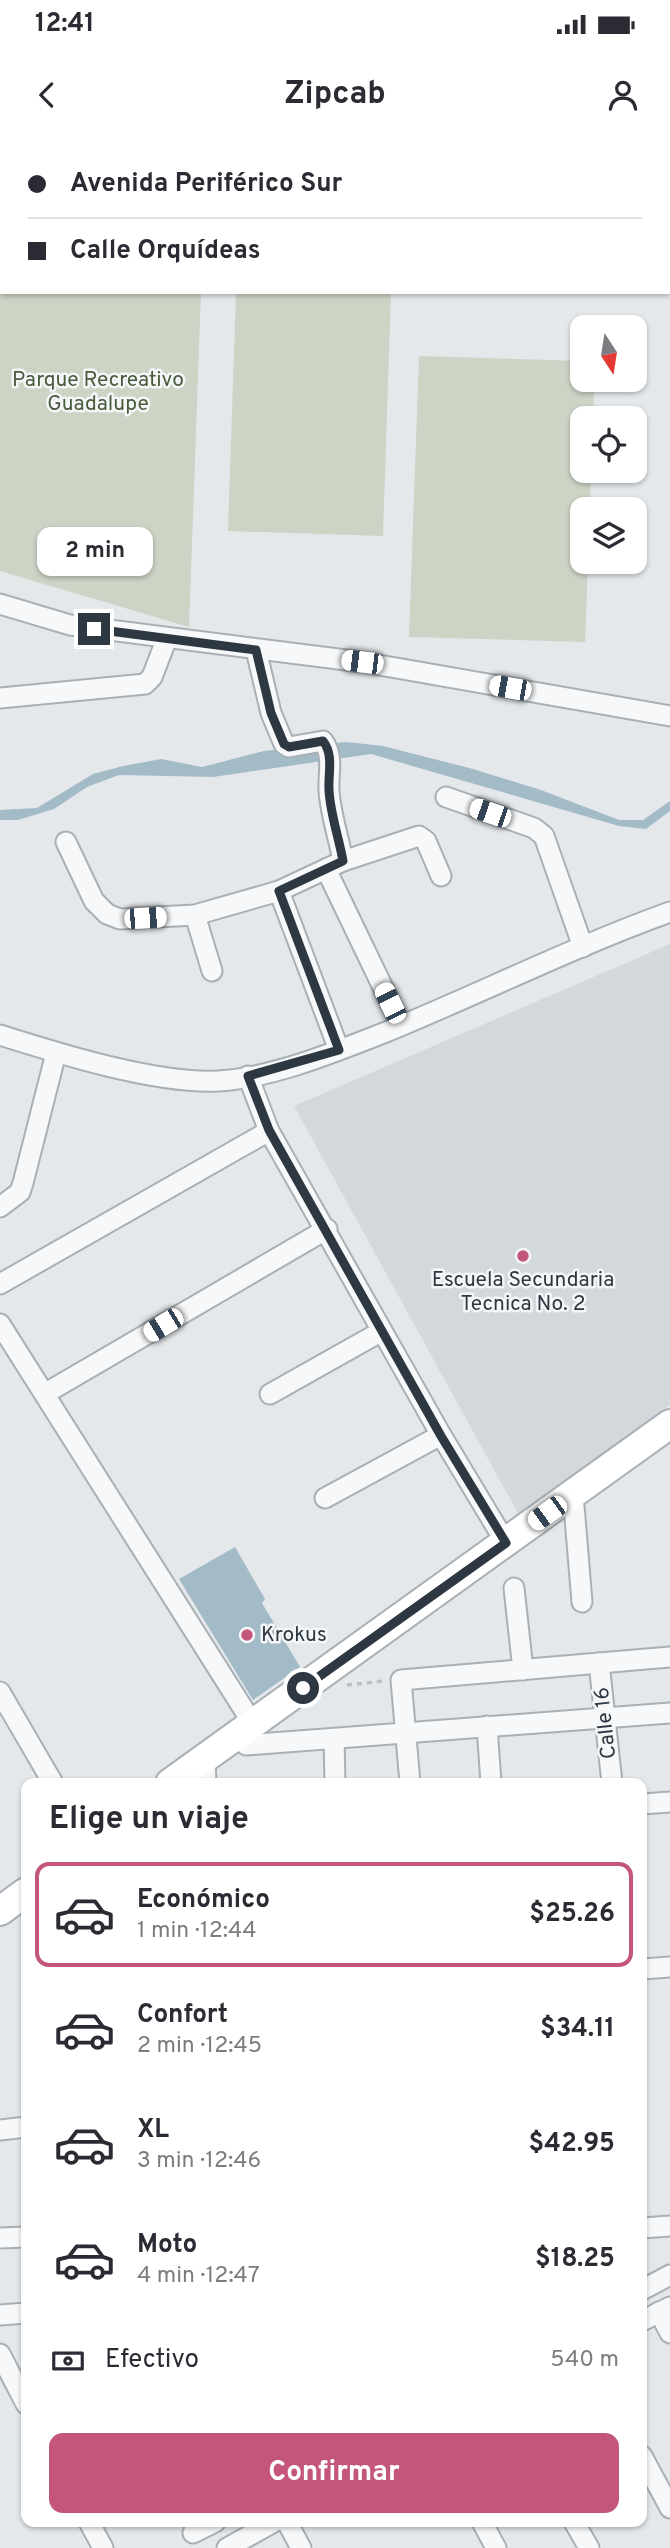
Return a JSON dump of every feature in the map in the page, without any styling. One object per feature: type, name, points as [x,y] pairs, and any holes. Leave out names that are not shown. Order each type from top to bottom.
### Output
[{"type":"street","points":[[0,604],[70,625],[362,662],[670,716]]},
{"type":"street","points":[[0,698],[145,684],[152,677],[167,638]]},
{"type":"street","points":[[256,650],[271,713],[284,744],[289,747],[323,741],[328,754],[335,865],[401,1025]]},
{"type":"street","points":[[446,797],[534,828],[544,836],[583,947]]},
{"type":"street","points":[[66,842],[94,901],[107,914],[120,919],[195,915],[279,891],[335,865],[419,836],[426,841],[441,876]]},
{"type":"street","points":[[279,891],[339,1050]]},
{"type":"street","points":[[0,1034],[56,1053],[178,1080],[218,1081],[248,1076],[339,1050],[670,912]]},
{"type":"street","points":[[195,915],[212,971]]},
{"type":"street","points":[[0,1207],[20,1192],[56,1053]]},
{"type":"street","points":[[248,1076],[269,1130],[327,1228],[441,1436],[506,1543]]},
{"type":"street","points":[[0,1284],[269,1130]]},
{"type":"street","points":[[46,1393],[327,1228]]},
{"type":"street","points":[[270,1394],[382,1331]]},
{"type":"street","points":[[3,1333],[46,1393],[250,1735]]},
{"type":"street","points":[[200,1772],[670,1424]]},
{"type":"street","points":[[325,1498],[441,1436]]},
{"type":"street","points":[[573,1506],[582,1602]]},
{"type":"street","points":[[514,1588],[523,1670]]},
{"type":"street","points":[[410,1778],[401,1680],[670,1657]]},
{"type":"street","name":"Calle 16","points":[[599,1663],[611,1778]]},
{"type":"street","points":[[1,1696],[49,1778]]},
{"type":"street","points":[[250,1735],[334,1739],[670,1713]]},
{"type":"street","points":[[487,1726],[491,1778]]},
{"type":"street","points":[[334,1739],[335,1778]]},
{"type":"street","points":[[647,1804],[670,1802]]},
{"type":"street","points":[[0,1911],[21,1896]]},
{"type":"street","points":[[647,1969],[670,1967]]},
{"type":"street","points":[[0,2130],[21,2128]]},
{"type":"street","points":[[647,2228],[670,2226]]},
{"type":"street","points":[[0,2238],[21,2237]]},
{"type":"street","points":[[647,2287],[670,2275]]},
{"type":"street","points":[[0,2315],[21,2313]]},
{"type":"street","points":[[657,2314],[670,2333]]},
{"type":"street","points":[[0,2354],[21,2394]]},
{"type":"street","points":[[647,2465],[670,2508]]},
{"type":"street","points":[[92,2527],[103,2548]]},
{"type":"street","points":[[193,2533],[205,2527]]},
{"type":"street","points":[[227,2548],[265,2527]]},
{"type":"street","points":[[290,2527],[301,2548]]},
{"type":"street","points":[[485,2527],[496,2548]]},
{"type":"street","points":[[578,2527],[589,2548]]},
{"type":"path","points":[[345,1685],[401,1680]]},
{"type":"shaded area","name":"Escuela Secundaria Tecnica No. 2","points":[[670,944],[670,1405],[519,1515],[294,1106]]},
{"type":"green space","name":"Parque Recreativo Guadalupe","points":[[0,294],[201,294],[189,627],[0,571]]},
{"type":"green space","points":[[236,294],[391,294],[383,536],[228,531]]},
{"type":"green space","points":[[419,356],[570,361],[570,392],[594,392],[593,406],[570,406],[570,483],[591,483],[590,497],[570,497],[570,574],[588,574],[585,642],[409,637]]},
{"type":"water","points":[[346,742],[383,746],[473,769],[541,790],[619,820],[643,820],[670,801],[670,811],[646,829],[619,826],[371,754],[213,777],[119,775],[87,787],[54,809],[18,820],[0,820],[0,810],[37,808],[93,774],[123,766],[161,759],[202,767],[264,751]]},
{"type":"water","name":"Krokus","points":[[235,1547],[265,1599],[262,1603],[300,1667],[253,1700],[179,1579]]},
{"type":"place","name":"Escuela Secundaria Tecnica No. 2","points":[[523,1256]]},
{"type":"place","name":"Krokus","points":[[247,1635]]},
{"type":"route","points":[[94,629],[256,650],[271,713],[284,744],[289,747],[323,741],[327,746],[331,772],[329,789],[343,861],[279,891],[339,1050],[248,1076],[269,1130],[327,1228],[441,1436],[506,1543],[303,1688]]}]
